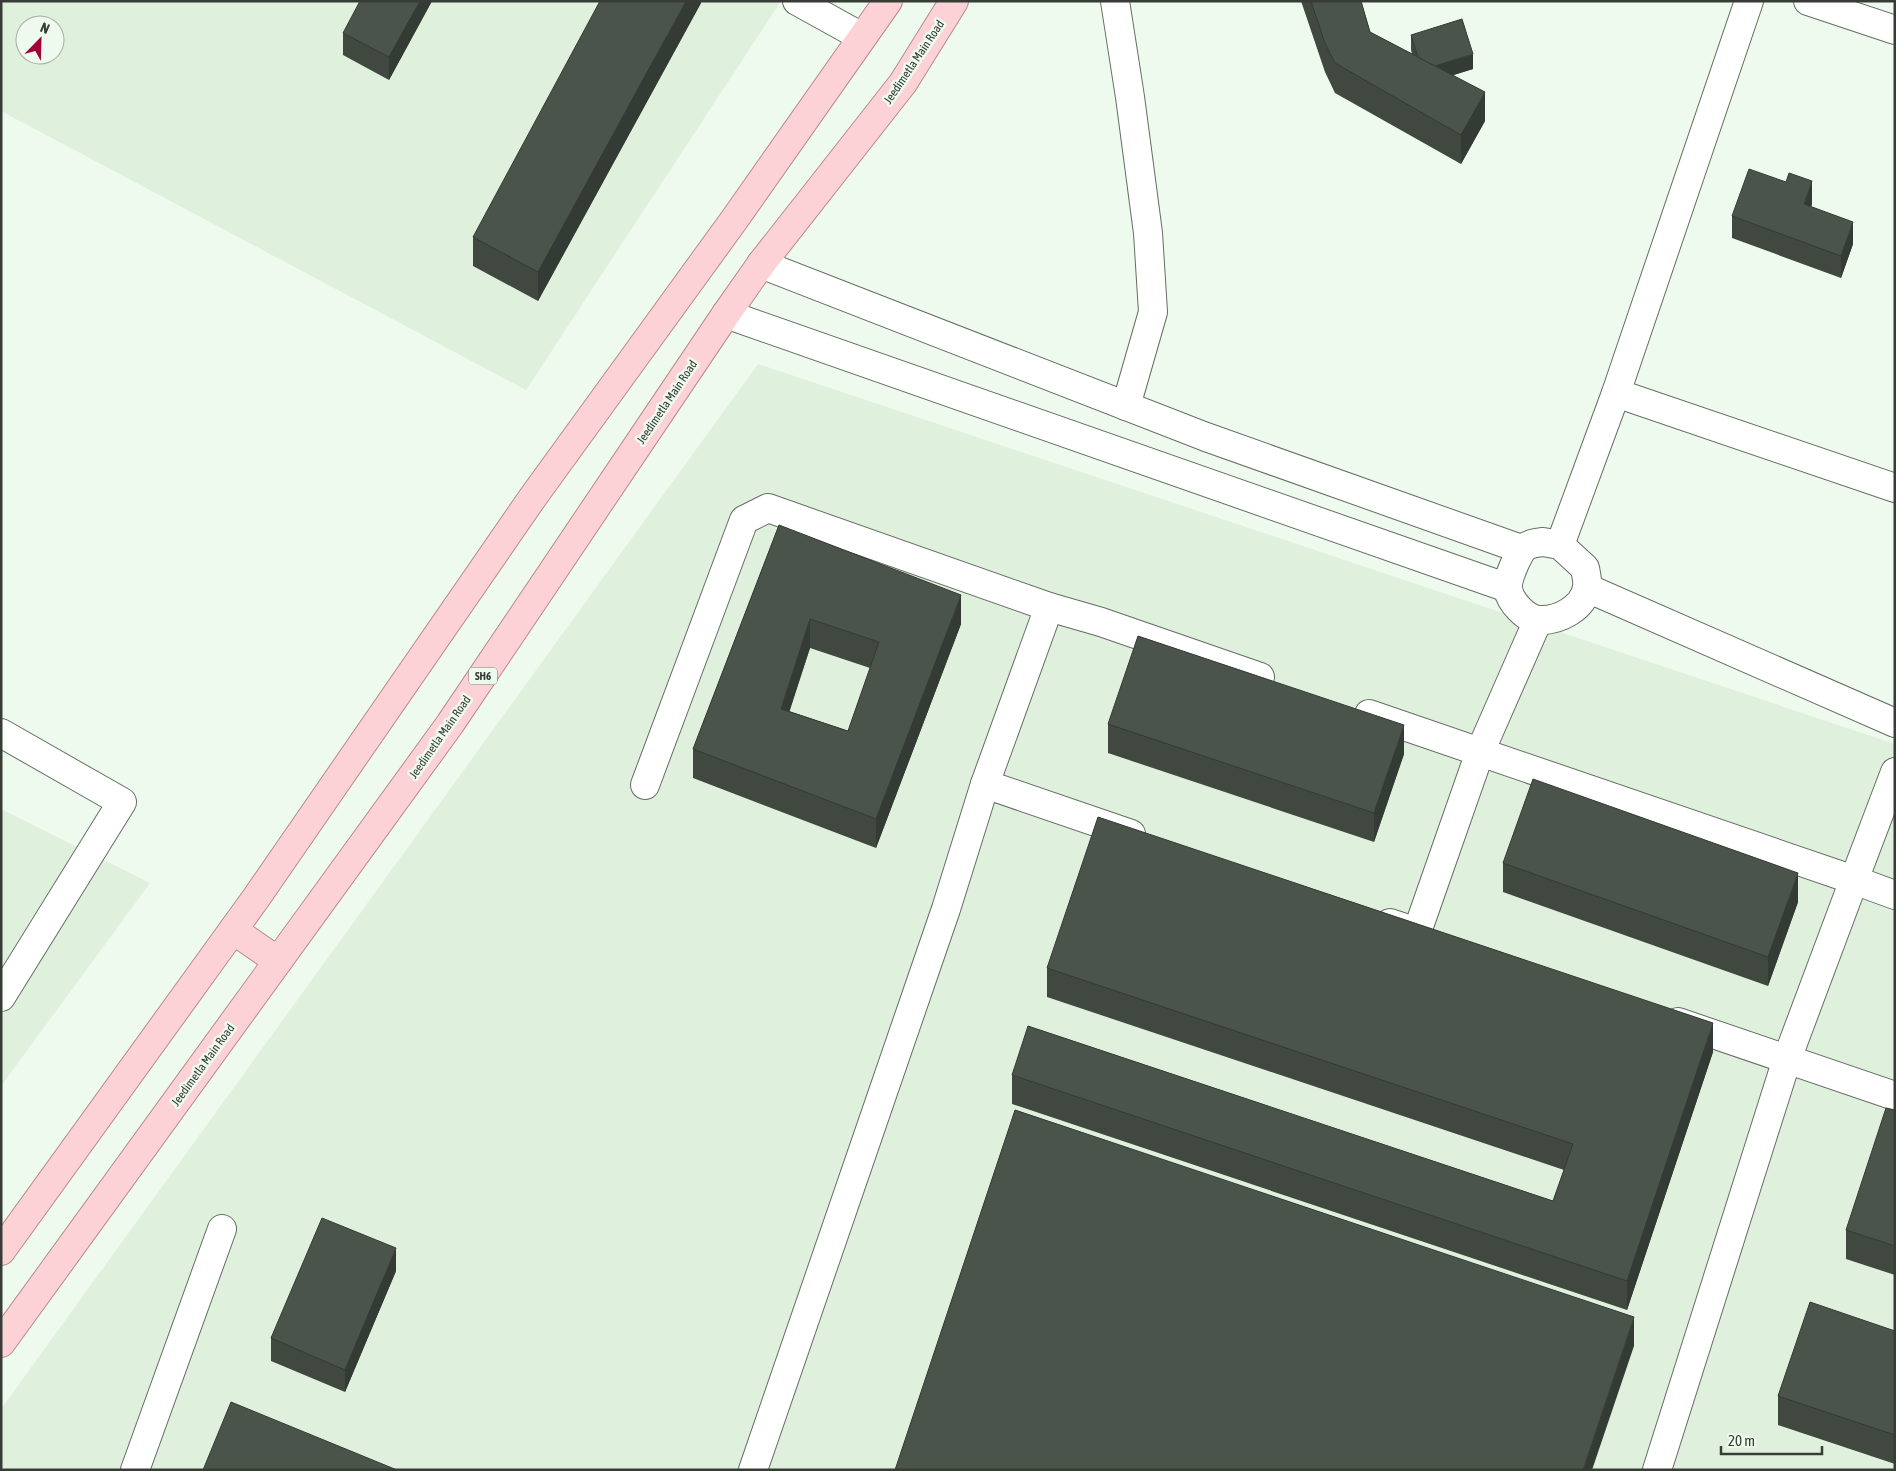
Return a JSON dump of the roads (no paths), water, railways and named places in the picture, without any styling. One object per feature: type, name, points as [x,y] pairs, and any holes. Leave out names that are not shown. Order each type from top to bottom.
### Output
[{"type":"main road","points":[[1,1251],[233,930],[533,497],[734,220],[888,1]]},
{"type":"main road","name":"Jeedimetla Main Road","points":[[1,1343],[450,724],[726,314],[761,264],[903,83],[954,1]]},
{"type":"main road","points":[[233,930],[278,961]]},
{"type":"lane","points":[[797,1],[862,37]]},
{"type":"lane","points":[[1114,1],[1130,97],[1148,234],[1153,312],[1126,406]]},
{"type":"lane","points":[[1560,544],[1616,393],[1749,1]]},
{"type":"lane","points":[[1808,1],[1895,30]]},
{"type":"lane","points":[[761,264],[1206,437],[1522,549]]},
{"type":"lane","points":[[726,314],[1508,588]]},
{"type":"lane","points":[[1616,393],[1895,488]]},
{"type":"lane","points":[[645,785],[744,520],[768,508],[1049,607],[1101,622],[1286,686]]},
{"type":"lane","points":[[1543,542],[1560,544],[1585,568],[1586,588],[1577,606],[1561,616],[1538,620],[1522,612],[1511,598],[1508,588],[1512,568],[1522,549],[1529,544],[1543,542]]},
{"type":"lane","points":[[1586,588],[1895,722]]},
{"type":"lane","points":[[753,1470],[943,918],[985,784],[1049,607]]},
{"type":"lane","points":[[1417,932],[1480,752],[1538,620]]},
{"type":"lane","points":[[1341,705],[1895,895]]},
{"type":"lane","points":[[1,733],[122,802],[1,997]]},
{"type":"lane","points":[[1656,1470],[1787,1059],[1895,772]]},
{"type":"lane","points":[[985,784],[1154,842]]},
{"type":"lane","points":[[1370,916],[1445,942]]},
{"type":"lane","points":[[1658,1015],[1895,1096]]},
{"type":"lane","points":[[135,1470],[222,1229]]}]
